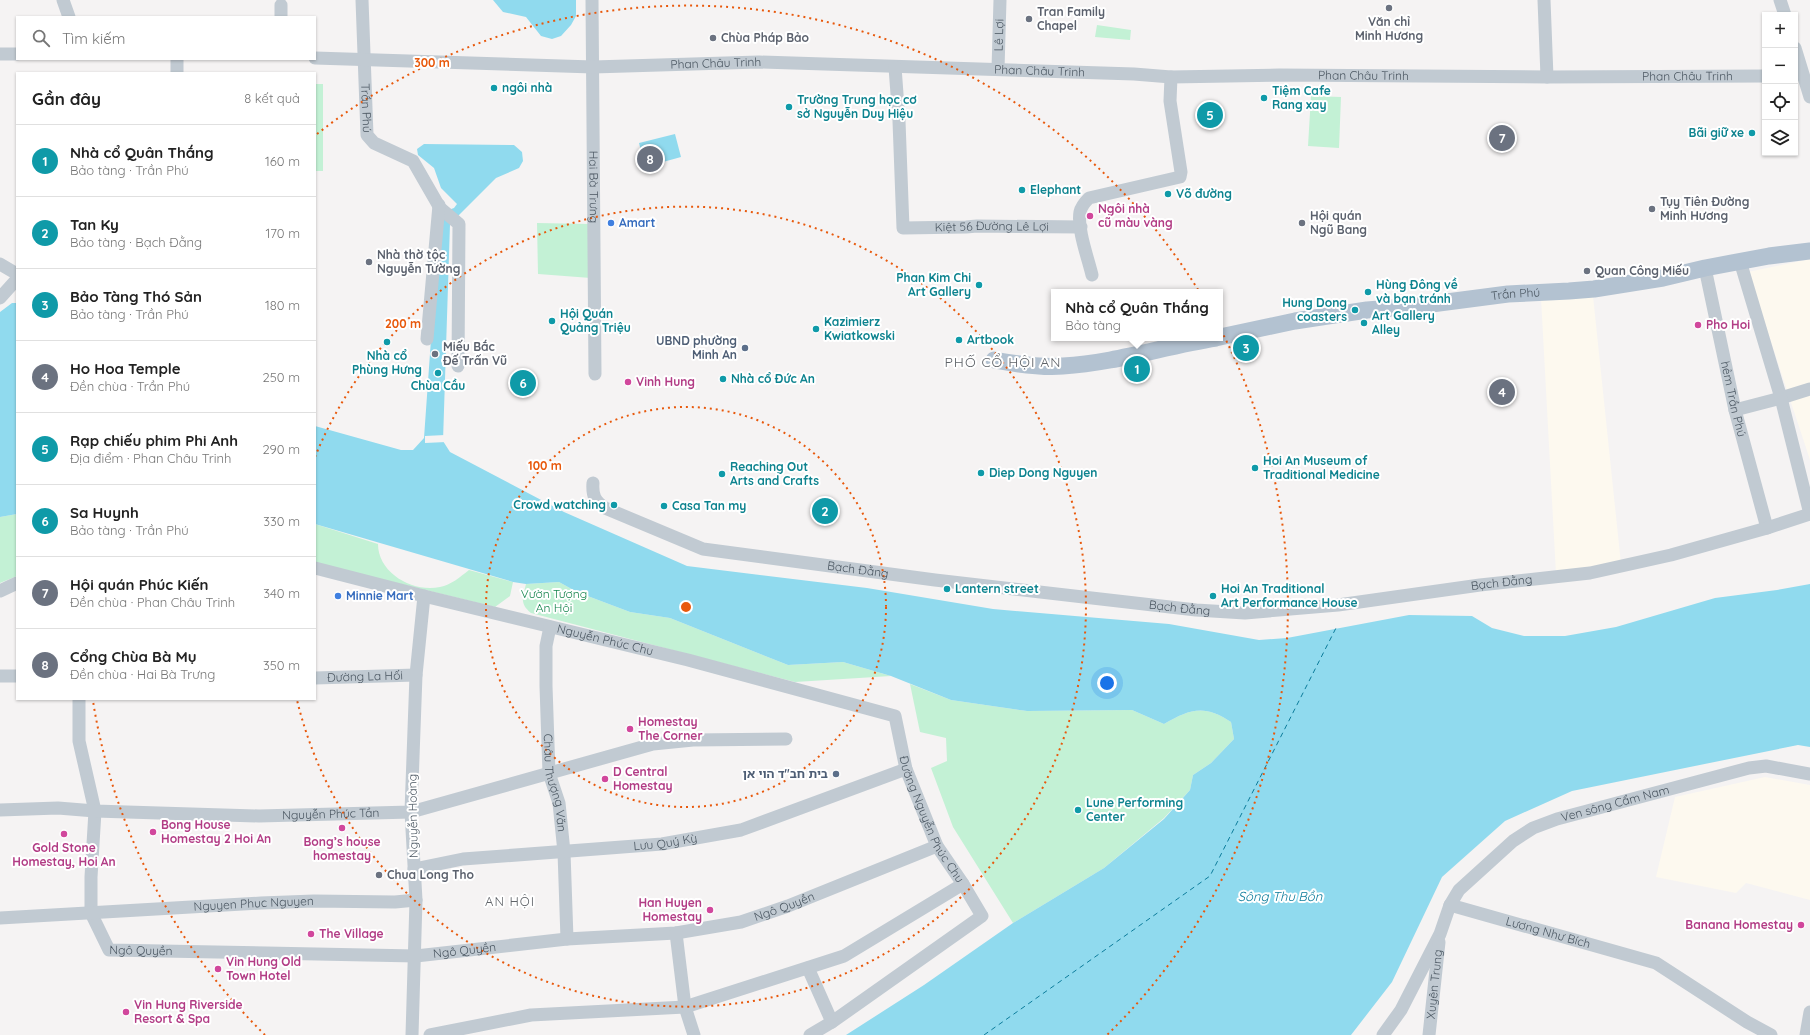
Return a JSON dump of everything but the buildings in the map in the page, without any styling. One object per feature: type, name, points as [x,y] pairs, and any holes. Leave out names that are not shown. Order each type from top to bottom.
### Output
[{"type":"main road","name":"Trần Phú","points":[[1223,336],[1295,321],[1367,310],[1416,306],[1508,294],[1594,289],[1663,278],[1740,261],[1810,251]]},
{"type":"main road","points":[[994,360],[1019,364],[1062,366],[1102,362],[1202,341]]},
{"type":"street","name":"Trần Phú","points":[[362,0],[367,135],[374,143],[413,161],[439,207],[458,224],[458,366]]},
{"type":"street","name":"Hai Bà Trưng","points":[[592,0],[595,374]]},
{"type":"street","name":"Lê Lợi","points":[[998,69],[1000,0]]},
{"type":"street","points":[[1544,0],[1547,77]]},
{"type":"street","points":[[1780,0],[1784,12]]},
{"type":"street","points":[[0,54],[16,54]]},
{"type":"street","name":"Phan Châu Trinh","points":[[316,58],[593,67],[759,62],[998,69],[1134,74],[1171,77],[1390,75],[1547,77],[1762,76]]},
{"type":"street","points":[[177,60],[177,72]]},
{"type":"street","name":"Kiệt 56 Đường Lê Lợi","points":[[895,67],[899,121],[903,228],[977,226],[1081,227]]},
{"type":"street","points":[[1799,76],[1810,97]]},
{"type":"street","points":[[1092,275],[1081,227],[1080,211],[1088,198],[1180,177],[1181,172],[1170,101],[1171,77]]},
{"type":"street","points":[[427,339],[439,207]]},
{"type":"street","points":[[1740,261],[1781,398],[1810,514]]},
{"type":"street","points":[[0,264],[16,273]]},
{"type":"street","name":"hẻm Trần Phú","points":[[1705,268],[1735,410],[1767,528]]},
{"type":"street","points":[[0,298],[16,281]]},
{"type":"street","points":[[1735,410],[1810,389]]},
{"type":"street","name":"Bạch Đằng","points":[[593,484],[592,494],[596,502],[605,508],[703,550],[935,580],[1196,610],[1245,613],[1338,605],[1480,585],[1590,573],[1671,555],[1767,528],[1810,514]]},
{"type":"street","name":"Nguyễn Phúc Chu","points":[[316,568],[688,660],[895,716]]},
{"type":"street","points":[[0,591],[16,583]]},
{"type":"street","name":"Nguyễn Hoàng","points":[[412,1035],[416,956],[416,900],[411,812],[416,675],[424,596]]},
{"type":"street","name":"Châu Thượng Văn","points":[[550,627],[546,646],[549,773],[559,803],[564,852],[567,939]]},
{"type":"street","name":"Đường La Hối","points":[[316,678],[416,675]]},
{"type":"street","points":[[0,676],[16,676]]},
{"type":"street","points":[[0,918],[91,913],[90,895],[95,811],[79,741],[79,700]]},
{"type":"street","name":"Đường Nguyễn Phúc Chu","points":[[832,1022],[982,916],[963,884],[937,846],[906,769],[895,716]]},
{"type":"street","name":"Nguyễn Phúc Tần","points":[[0,810],[58,808],[95,811],[258,816],[411,812],[653,744],[693,740],[786,739]]},
{"type":"street","name":"Ven sông Cẩm Nam","points":[[1450,905],[1459,890],[1513,841],[1533,828],[1557,819],[1749,768],[1766,766],[1810,774]]},
{"type":"street","name":"Lưu Quý Kỳ","points":[[414,869],[463,859],[662,844],[741,830],[906,769]]},
{"type":"street","name":"Ngô Quyền","points":[[91,913],[109,950],[416,956],[567,939],[676,933],[742,922],[788,906],[937,846]]},
{"type":"street","points":[[430,1035],[531,1015],[685,1007],[844,956],[963,884]]},
{"type":"street","name":"Nguyen Phuc Nguyen","points":[[91,913],[261,903],[314,901],[395,902],[416,900]]},
{"type":"street","points":[[1383,1035],[1402,1010],[1440,934],[1450,905]]},
{"type":"street","name":"Lương Như Bích","points":[[1450,905],[1656,962],[1747,1022],[1771,1035]]},
{"type":"street","points":[[676,933],[685,1007],[694,1035]]},
{"type":"street","name":"Xuyên Trung","points":[[1429,1035],[1440,934]]},
{"type":"street","points":[[808,968],[832,1022],[810,1035]]},
{"type":"street","points":[[1806,1035],[1810,1012]]},
{"type":"shaded area","points":[[1810,259],[1810,460],[1748,272]]},
{"type":"shaded area","points":[[1593,296],[1621,564],[1556,574],[1541,298]]},
{"type":"shaded area","points":[[1765,777],[1810,785],[1810,900],[1746,883],[1736,893],[1656,877],[1675,797]]},
{"type":"green space","points":[[1097,25],[1131,30],[1130,40],[1095,37]]},
{"type":"green space","points":[[316,84],[323,84],[323,171],[316,171]]},
{"type":"green space","points":[[1311,96],[1341,97],[1339,148],[1308,146]]},
{"type":"green space","points":[[537,223],[590,224],[591,278],[538,274]]},
{"type":"green space","points":[[16,514],[16,576],[0,583],[0,517]]},
{"type":"green space","name":"Vườn Tượng An Hội","points":[[316,524],[378,544],[384,564],[390,572],[399,579],[419,587],[430,588],[444,586],[452,583],[469,570],[513,582],[510,596],[495,607],[316,563]]},
{"type":"green space","name":"Vườn Tượng An Hội","points":[[559,582],[577,592],[630,612],[670,618],[788,665],[843,662],[891,676],[795,682],[531,613],[527,609],[523,603],[526,584]]},
{"type":"green space","points":[[910,684],[951,700],[1027,711],[1132,710],[1164,724],[1190,712],[1205,711],[1221,716],[1231,722],[1234,739],[1211,763],[1193,775],[1190,790],[1164,818],[1104,868],[1013,923],[953,827],[931,768],[947,761],[946,738],[920,732]]},
{"type":"water","points":[[493,0],[576,0],[576,16],[571,25],[561,36],[552,39],[541,36],[526,17],[503,12]]},
{"type":"water","points":[[675,134],[681,157],[645,167],[639,143]]},
{"type":"water","name":"Sông Thu Bồn","points":[[424,144],[514,145],[522,152],[523,161],[519,168],[496,178],[450,224],[443,441],[450,452],[564,512],[687,566],[867,588],[993,609],[1169,624],[1259,640],[1287,638],[1409,615],[1472,616],[1492,628],[1524,636],[1565,636],[1616,627],[1715,598],[1810,584],[1810,747],[1798,745],[1572,791],[1505,821],[1442,877],[1392,982],[1351,1035],[846,1035],[924,985],[1013,923],[1104,868],[1164,819],[1190,790],[1193,775],[1211,763],[1234,739],[1231,722],[1221,716],[1205,711],[1190,712],[1164,724],[1132,710],[1027,711],[951,700],[891,676],[843,662],[788,665],[670,618],[630,612],[577,592],[559,582],[526,584],[513,582],[316,524],[316,426],[401,450],[413,450],[424,438],[440,213],[454,208],[457,204],[441,188],[434,168],[418,155],[417,149]]},
{"type":"water","points":[[12,303],[16,303],[16,514],[0,517],[0,312]]},
{"type":"pier","points":[[445,435],[446,442],[425,443],[425,436]]},
{"type":"ferry route","points":[[984,1035],[1210,876],[1336,628]]},
{"type":"place","name":"Văn chỉ Minh Hương","points":[[1389,8]]},
{"type":"place","name":"Tran Family Chapel","points":[[1029,19]]},
{"type":"place","name":"Chùa Pháp Bảo","points":[[713,38]]},
{"type":"place","name":"ngôi nhà","points":[[494,88]]},
{"type":"place","name":"Tiệm Cafe Rang xay","points":[[1264,98]]},
{"type":"place","name":"Trường Trung học cơ sở Nguyễn Duy Hiệu","points":[[789,107]]},
{"type":"place","name":"Rạp chiếu phim Phi Anh","points":[[1210,115]]},
{"type":"place","name":"Bãi giữ xe","points":[[1752,133]]},
{"type":"place","name":"Hội quán Phúc Kiến","points":[[1502,138]]},
{"type":"place","name":"Cổng Chùa Bà Mụ","points":[[650,159]]},
{"type":"place","name":"Elephant","points":[[1022,190]]},
{"type":"place","name":"Võ đường","points":[[1168,194]]},
{"type":"place","name":"Tụy Tiên Đường Minh Hương","points":[[1652,209]]},
{"type":"place","name":"Ngôi nhà cũ màu vàng","points":[[1090,216]]},
{"type":"place","name":"Amart","points":[[611,223]]},
{"type":"place","name":"Hội quán Ngũ Bang","points":[[1302,223]]},
{"type":"place","name":"Nhà thờ tộc Nguyễn Tường","points":[[369,262]]},
{"type":"place","name":"Quan Công Miếu","points":[[1587,271]]},
{"type":"place","name":"Phan Kim Chi Art Gallery","points":[[979,285]]},
{"type":"place","name":"Hùng Đông về và bạn tránh","points":[[1368,292]]},
{"type":"place","name":"Hung Dong coasters","points":[[1355,310]]},
{"type":"place","name":"Hội Quán Quảng Triệu","points":[[552,321]]},
{"type":"place","name":"Art Gallery Alley","points":[[1364,323]]},
{"type":"place","name":"Pho Hoi","points":[[1698,325]]},
{"type":"place","name":"Kazimierz Kwiatkowski","points":[[816,329]]},
{"type":"place","name":"Artbook","points":[[959,340]]},
{"type":"place","name":"Nhà cổ Phùng Hưng","points":[[387,342]]},
{"type":"place","name":"UBND phường Minh An","points":[[745,348]]},
{"type":"place","name":"Bảo Tàng Thó Sản","points":[[1246,348]]},
{"type":"place","name":"Miếu Bắc Đế Trấn Vũ","points":[[435,354]]},
{"type":"place","name":"Nhà cổ Quân Thắng","points":[[1137,369]]},
{"type":"place","name":"Chùa Cầu","points":[[438,373]]},
{"type":"place","name":"Nhà cổ Đức An","points":[[723,379]]},
{"type":"place","name":"Vinh Hung","points":[[628,382]]},
{"type":"place","name":"Sa Huynh","points":[[523,383]]},
{"type":"place","name":"Ho Hoa Temple","points":[[1502,392]]},
{"type":"place","name":"Hoi An Museum of Traditional Medicine","points":[[1255,468]]},
{"type":"place","name":"Diep Dong Nguyen","points":[[981,473]]},
{"type":"place","name":"Reaching Out Arts and Crafts","points":[[722,474]]},
{"type":"place","name":"Crowd watching","points":[[614,505]]},
{"type":"place","name":"Casa Tan my","points":[[664,506]]},
{"type":"place","name":"Tan Ky","points":[[825,511]]},
{"type":"place","name":"Lantern street","points":[[947,589]]},
{"type":"place","name":"Minnie Mart","points":[[338,596]]},
{"type":"place","name":"Hoi An Traditional Art Performance House","points":[[1213,596]]},
{"type":"place","name":"Homestay The Corner","points":[[630,729]]},
{"type":"place","name":"בית חב\"ד הוי אן","points":[[836,774]]},
{"type":"place","name":"D Central Homestay","points":[[605,779]]},
{"type":"place","name":"Lune Performing Center","points":[[1078,810]]},
{"type":"place","name":"Bong’s house homestay","points":[[342,828]]},
{"type":"place","name":"Bong House Homestay 2 Hoi An","points":[[153,832]]},
{"type":"place","name":"Gold Stone Homestay, Hoi An","points":[[64,834]]},
{"type":"place","name":"Chua Long Tho","points":[[379,875]]},
{"type":"place","name":"Han Huyen Homestay","points":[[710,910]]},
{"type":"place","name":"Banana Homestay","points":[[1801,925]]},
{"type":"place","name":"The Village","points":[[311,934]]},
{"type":"place","name":"Vin Hung Old Town Hotel","points":[[218,969]]},
{"type":"place","name":"Vin Hung Riverside Resort & Spa","points":[[126,1012]]},
{"type":"district","name":"PHỐ CỔ HỘI AN","points":[[1003,362]]},
{"type":"district","name":"AN HỘI","points":[[510,901]]}]
